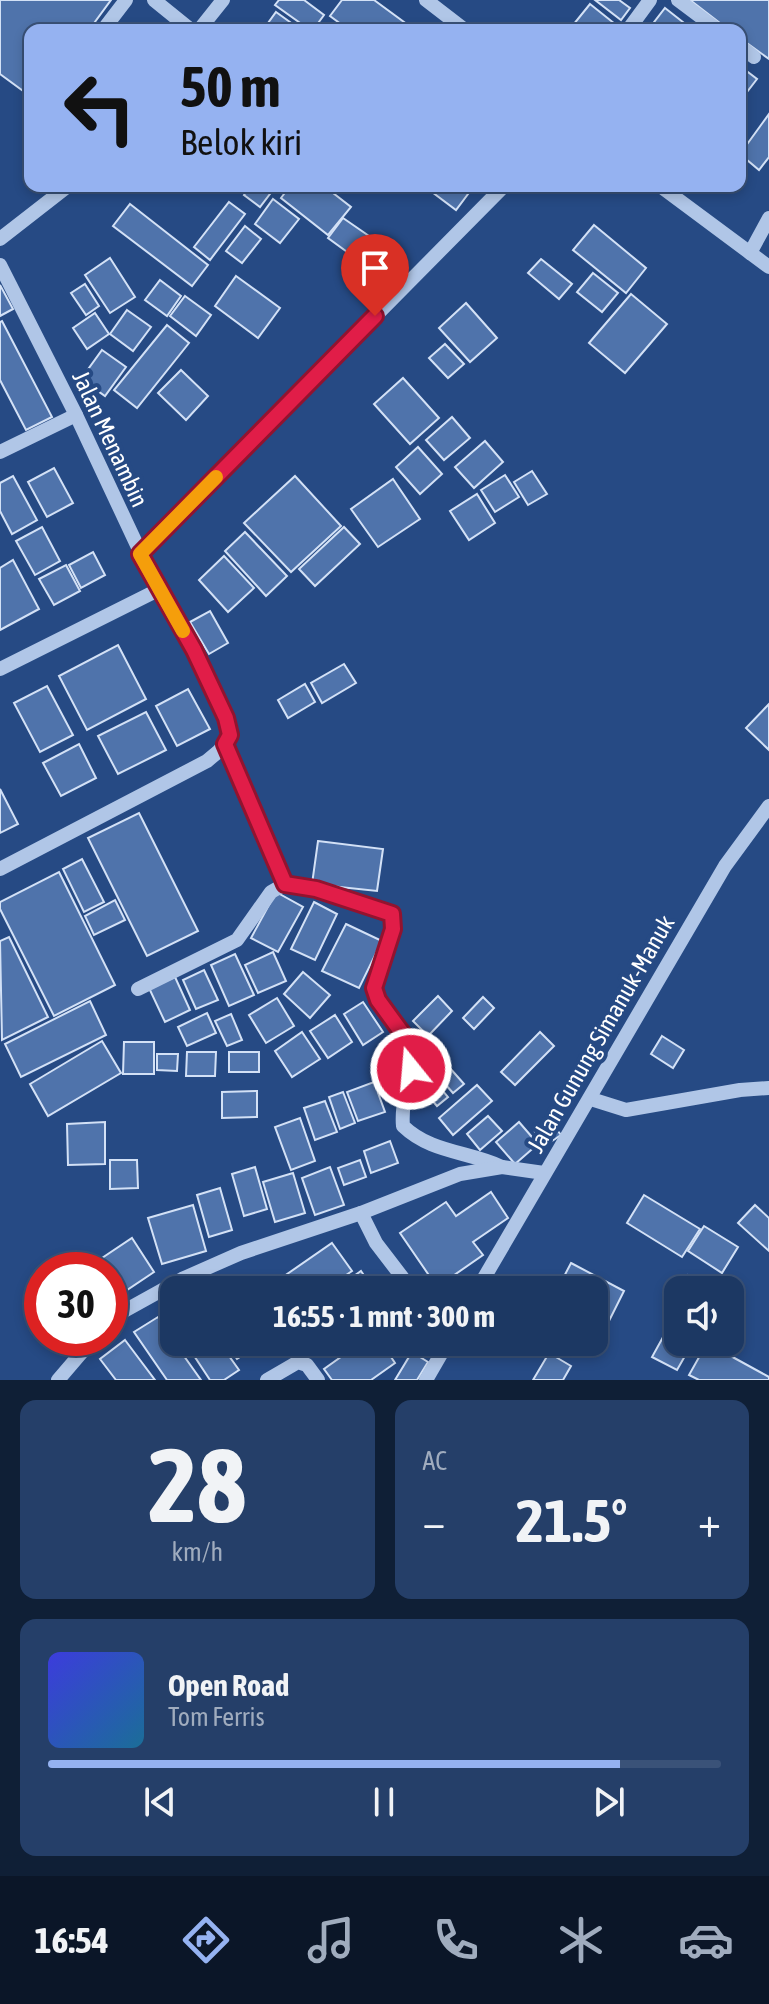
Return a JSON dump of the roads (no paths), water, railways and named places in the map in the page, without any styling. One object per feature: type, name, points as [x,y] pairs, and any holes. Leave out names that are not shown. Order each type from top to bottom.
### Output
[{"type":"street","points":[[108,24],[126,0]]},
{"type":"street","points":[[154,0],[184,24]]},
{"type":"street","points":[[204,24],[223,0]]},
{"type":"street","points":[[426,0],[457,24]]},
{"type":"street","points":[[632,24],[650,0]]},
{"type":"street","points":[[678,0],[710,24]]},
{"type":"street","points":[[746,51],[754,57]]},
{"type":"street","points":[[0,239],[60,192]]},
{"type":"street","points":[[140,554],[498,192]]},
{"type":"street","points":[[668,192],[769,267]]},
{"type":"street","points":[[750,253],[769,218]]},
{"type":"street","name":"Jalan Menambin","points":[[0,265],[76,415],[140,554],[194,650],[226,718],[230,735],[225,744],[285,884]]},
{"type":"street","points":[[0,452],[76,415]]},
{"type":"street","points":[[0,669],[158,590]]},
{"type":"street","points":[[0,869],[207,761],[225,744]]},
{"type":"street","name":"Jalan Gunung Simanuk-Manuk","points":[[485,1276],[725,866],[769,806]]},
{"type":"street","points":[[138,989],[237,940],[271,892],[285,884],[316,889],[392,914],[393,929],[374,988],[378,1000],[405,1037],[411,1069],[402,1113],[403,1126],[418,1140],[442,1150],[469,1155],[502,1167],[544,1173]]},
{"type":"street","points":[[591,1099],[626,1110],[740,1090],[769,1088]]},
{"type":"street","points":[[128,1309],[182,1279],[241,1253],[361,1213],[460,1174],[502,1167]]},
{"type":"street","points":[[361,1213],[376,1243],[401,1276]]},
{"type":"street","points":[[58,1380],[79,1356]]},
{"type":"street","points":[[426,1380],[440,1356]]},
{"type":"street","points":[[267,1380],[298,1362],[307,1365],[318,1380]]}]
